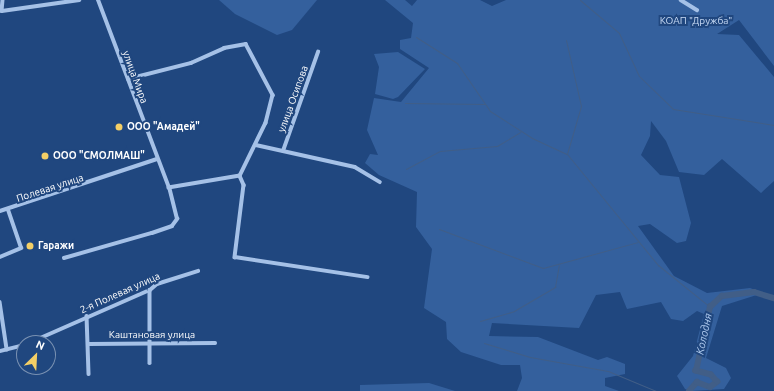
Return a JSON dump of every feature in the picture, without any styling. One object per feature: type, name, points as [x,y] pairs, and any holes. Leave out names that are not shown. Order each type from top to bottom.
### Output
[{"type":"street","points":[[3,0],[2,11],[80,0]]},
{"type":"street","name":"улица Мира","points":[[98,0],[156,159]]},
{"type":"street","points":[[680,0],[697,10]]},
{"type":"street","points":[[128,79],[191,63],[224,48],[246,44],[273,95],[266,123],[240,176],[169,188]]},
{"type":"street","name":"улица Осипова","points":[[283,151],[318,52]]},
{"type":"street","points":[[256,145],[355,167],[380,182]]},
{"type":"street","points":[[64,258],[172,226],[177,219],[169,188],[156,159]]},
{"type":"street","name":"Полевая улица","points":[[0,257],[21,248],[8,210],[156,159]]},
{"type":"street","points":[[240,176],[244,184],[235,257],[367,277]]},
{"type":"street","points":[[0,211],[8,210]]},
{"type":"street","name":"2-я Полевая улица","points":[[46,335],[150,290],[157,284],[198,271]]},
{"type":"street","points":[[150,290],[150,363]]},
{"type":"street","points":[[0,302],[7,349]]},
{"type":"street","points":[[88,316],[89,374]]},
{"type":"street","name":"Каштановая улица","points":[[88,344],[150,342],[215,343]]},
{"type":"street","points":[[0,351],[16,347]]},
{"type":"green space","points":[[219,0],[317,0],[292,30],[277,35],[235,14]]},
{"type":"green space","name":"КОАП \"Дружба\"","points":[[385,0],[405,0],[412,6],[417,0],[480,0],[492,6],[506,0],[774,0],[774,66],[739,20],[717,34],[739,35],[774,77],[774,181],[761,193],[722,159],[704,175],[679,172],[666,141],[651,121],[650,136],[641,155],[660,175],[679,177],[691,223],[686,241],[677,243],[650,224],[638,226],[674,276],[707,293],[750,288],[763,293],[722,306],[706,358],[726,368],[731,378],[724,389],[691,391],[685,389],[677,376],[693,356],[704,314],[697,311],[683,321],[671,319],[661,302],[627,309],[620,292],[596,295],[579,328],[492,323],[489,336],[538,337],[598,360],[607,357],[625,364],[625,374],[605,378],[605,386],[619,391],[517,391],[522,378],[520,365],[501,365],[461,352],[447,339],[446,322],[424,308],[432,249],[416,227],[417,192],[379,175],[365,163],[370,154],[378,155],[367,130],[374,98],[401,102],[429,68],[400,49],[400,40],[411,38],[413,23]]},
{"type":"green space","points":[[398,52],[425,69],[398,97],[393,99],[375,94],[379,67],[374,54]]},
{"type":"green space","points":[[429,383],[455,391],[360,391],[360,385]]},
{"type":"waterway","points":[[580,0],[619,33],[639,76],[673,109],[774,125]]},
{"type":"waterway","points":[[416,37],[457,63],[490,111],[532,138],[567,154],[658,265],[710,307]]},
{"type":"waterway","points":[[566,40],[581,106],[567,154]]},
{"type":"waterway","points":[[405,103],[485,104]]},
{"type":"waterway","points":[[406,169],[440,151],[497,146],[520,132]]},
{"type":"waterway","points":[[439,229],[543,268],[638,242]]},
{"type":"waterway","points":[[480,321],[514,311],[555,287],[559,265]]},
{"type":"waterway","name":"Колодня","points":[[689,391],[697,382],[710,387],[717,382],[711,375],[696,371],[710,307],[722,296],[754,292],[774,298]]},
{"type":"waterway","points":[[484,343],[530,357],[608,371],[656,391]]},
{"type":"place","name":"ООО \"Амадей\"","points":[[119,127]]},
{"type":"place","name":"ООО \"СМОЛМАШ\"","points":[[45,156]]},
{"type":"place","name":"Гаражи","points":[[30,246]]}]
